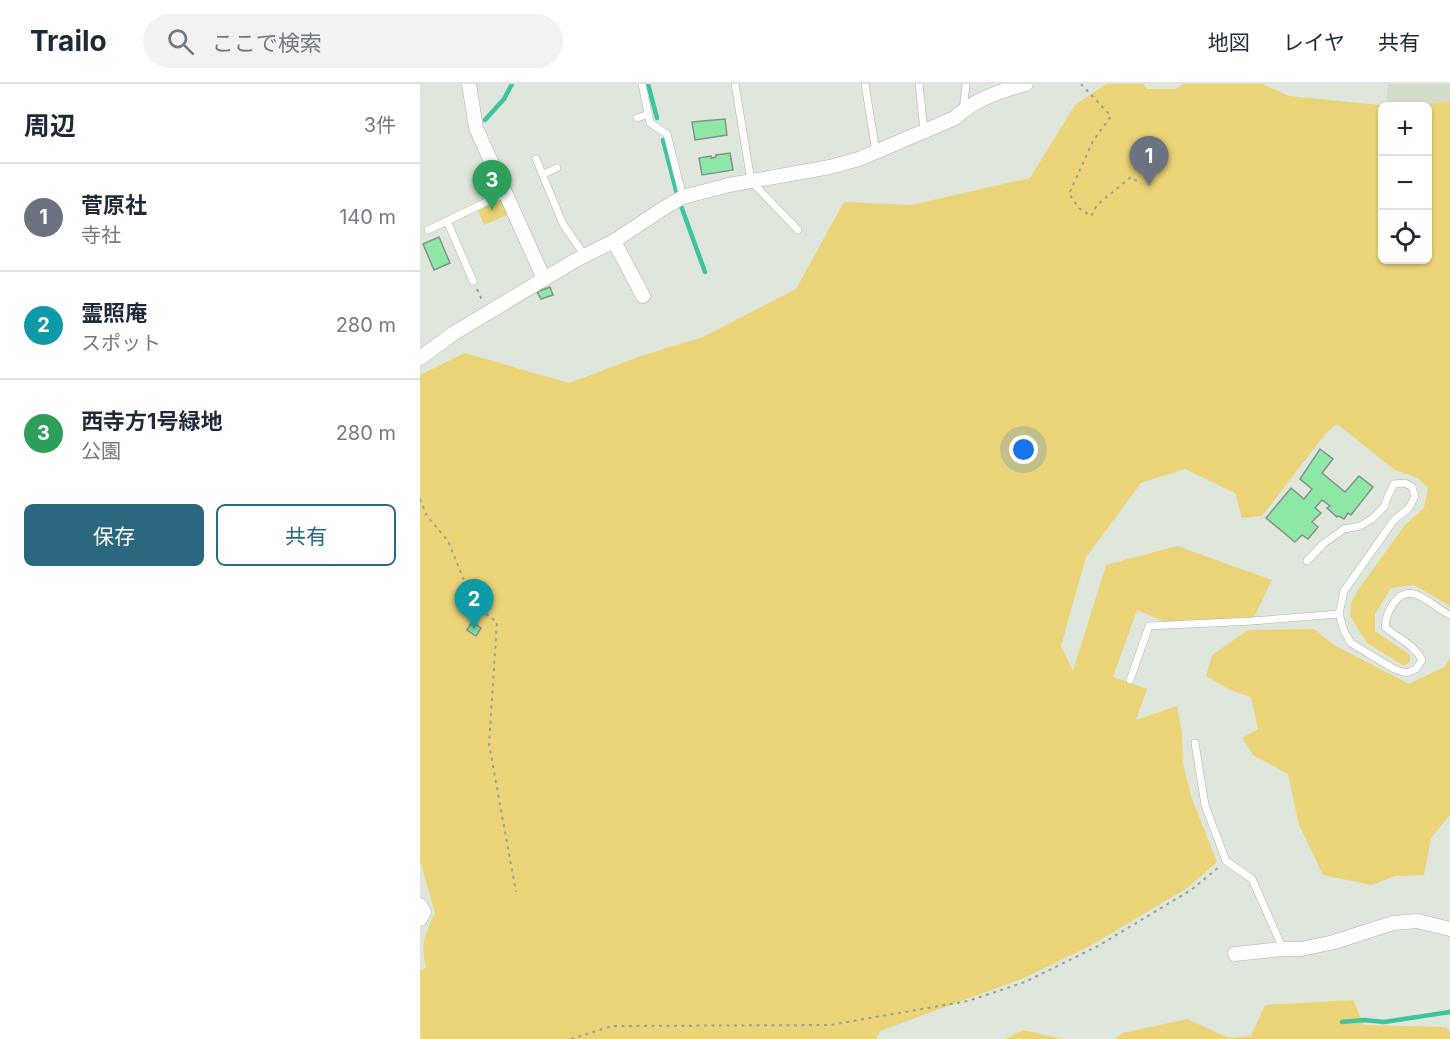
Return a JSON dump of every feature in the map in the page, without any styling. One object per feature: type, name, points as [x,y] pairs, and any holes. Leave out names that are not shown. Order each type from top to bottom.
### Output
[{"type":"street","points":[[469,84],[476,128],[544,279]]},
{"type":"street","points":[[420,358],[454,333],[544,279],[614,241],[683,197],[751,181],[830,167],[876,152],[955,118],[963,110],[1002,91],[1026,84]]},
{"type":"street","points":[[614,241],[643,296]]},
{"type":"street","points":[[420,905],[424,912],[420,919]]},
{"type":"street","points":[[1235,954],[1301,949],[1335,942],[1393,923],[1417,921],[1450,929]]},
{"type":"lane","points":[[642,84],[650,123],[667,134],[683,197]]},
{"type":"lane","points":[[735,84],[751,181],[798,230]]},
{"type":"lane","points":[[865,84],[876,152]]},
{"type":"lane","points":[[919,84],[924,131]]},
{"type":"lane","points":[[963,110],[966,84]]},
{"type":"lane","points":[[637,118],[649,114]]},
{"type":"lane","points":[[536,159],[563,224],[585,256]]},
{"type":"lane","points":[[543,174],[557,168]]},
{"type":"lane","points":[[428,230],[505,194]]},
{"type":"lane","points":[[447,221],[473,281]]},
{"type":"lane","points":[[1307,561],[1323,544],[1344,529],[1360,526],[1372,519],[1384,507],[1394,484],[1405,483],[1412,488],[1415,496],[1409,508],[1394,520],[1344,591],[1339,614],[1344,631],[1351,643],[1394,669],[1406,673],[1416,669],[1422,660],[1417,650],[1393,635],[1385,627],[1386,615],[1398,598],[1405,593],[1413,592],[1450,615]]},
{"type":"lane","points":[[1130,680],[1149,626],[1339,614]]},
{"type":"lane","points":[[1195,743],[1205,805],[1226,861],[1251,879],[1283,949]]},
{"type":"path","points":[[1081,84],[1111,116],[1093,141],[1069,194],[1079,208],[1091,216],[1097,206],[1131,177],[1141,184]]},
{"type":"path","points":[[473,281],[485,308]]},
{"type":"path","points":[[420,499],[427,516],[448,541],[474,605],[497,622],[489,744],[516,892]]},
{"type":"path","points":[[571,1039],[612,1026],[830,1025],[968,1001],[1025,982],[1098,946],[1191,890],[1226,861]]},
{"type":"shaded area","points":[[1106,84],[1143,84],[1147,89],[1176,89],[1183,84],[1262,84],[1289,96],[1378,105],[1378,264],[1432,264],[1432,103],[1450,101],[1450,606],[1414,585],[1391,588],[1375,614],[1375,631],[1410,655],[1410,662],[1404,666],[1367,643],[1350,616],[1351,603],[1358,590],[1405,525],[1424,508],[1428,488],[1418,478],[1395,470],[1337,424],[1326,433],[1262,516],[1242,518],[1235,493],[1185,469],[1141,483],[1086,557],[1061,646],[1073,671],[1106,565],[1177,546],[1272,580],[1252,621],[1166,625],[1163,621],[1137,610],[1113,677],[1147,689],[1136,720],[1177,706],[1182,733],[1183,763],[1191,796],[1217,862],[1187,888],[1090,946],[1024,978],[880,1031],[876,1039],[420,1039],[420,971],[426,967],[423,952],[424,939],[435,913],[420,861],[420,375],[465,353],[569,383],[644,355],[703,337],[796,289],[844,202],[911,205],[1030,178],[1075,105]]},
{"type":"shaded area","points":[[1388,84],[1450,84],[1450,101],[1432,103],[1386,102]]},
{"type":"shaded area","points":[[500,196],[505,209],[512,213],[484,225],[477,207]]},
{"type":"shaded area","points":[[1314,629],[1334,645],[1409,684],[1444,667],[1450,658],[1450,815],[1431,838],[1424,875],[1395,876],[1372,885],[1323,875],[1299,825],[1288,774],[1253,755],[1242,738],[1258,729],[1251,697],[1230,690],[1206,676],[1212,655],[1248,630]]},
{"type":"shaded area","points":[[1353,1000],[1364,1025],[1446,1027],[1450,1032],[1450,1039],[1115,1039],[1123,1033],[1187,1019],[1229,1038],[1251,1036],[1265,1005]]},
{"type":"shaded area","points":[[1023,1030],[1062,1039],[1005,1039]]},
{"type":"building","points":[[725,119],[727,135],[695,140],[692,122]]},
{"type":"building","points":[[730,153],[733,170],[702,175],[699,158],[711,156],[711,158]]},
{"type":"building","points":[[439,237],[450,263],[434,270],[423,244]]},
{"type":"building","points":[[550,287],[553,295],[541,299],[537,292]]},
{"type":"building","points":[[1320,449],[1333,459],[1322,473],[1345,492],[1359,476],[1373,487],[1351,515],[1348,513],[1344,519],[1337,517],[1327,508],[1330,506],[1322,500],[1315,508],[1321,513],[1312,522],[1318,527],[1308,539],[1302,535],[1295,542],[1266,518],[1291,488],[1304,499],[1312,489],[1300,479]]},
{"type":"building","points":[[472,622],[481,628],[476,636],[467,630]]},
{"type":"waterway","points":[[485,120],[504,99],[512,84]]},
{"type":"waterway","points":[[648,84],[657,118]]},
{"type":"waterway","points":[[663,140],[677,194]]},
{"type":"waterway","points":[[680,203],[705,272]]},
{"type":"waterway","points":[[1342,1022],[1364,1020],[1384,1022],[1450,1012]]},
{"type":"place","name":"菅原社","points":[[1149,186]]},
{"type":"place","name":"西寺方1号緑地","points":[[492,210]]},
{"type":"place","name":"霊照庵","points":[[474,629]]}]
